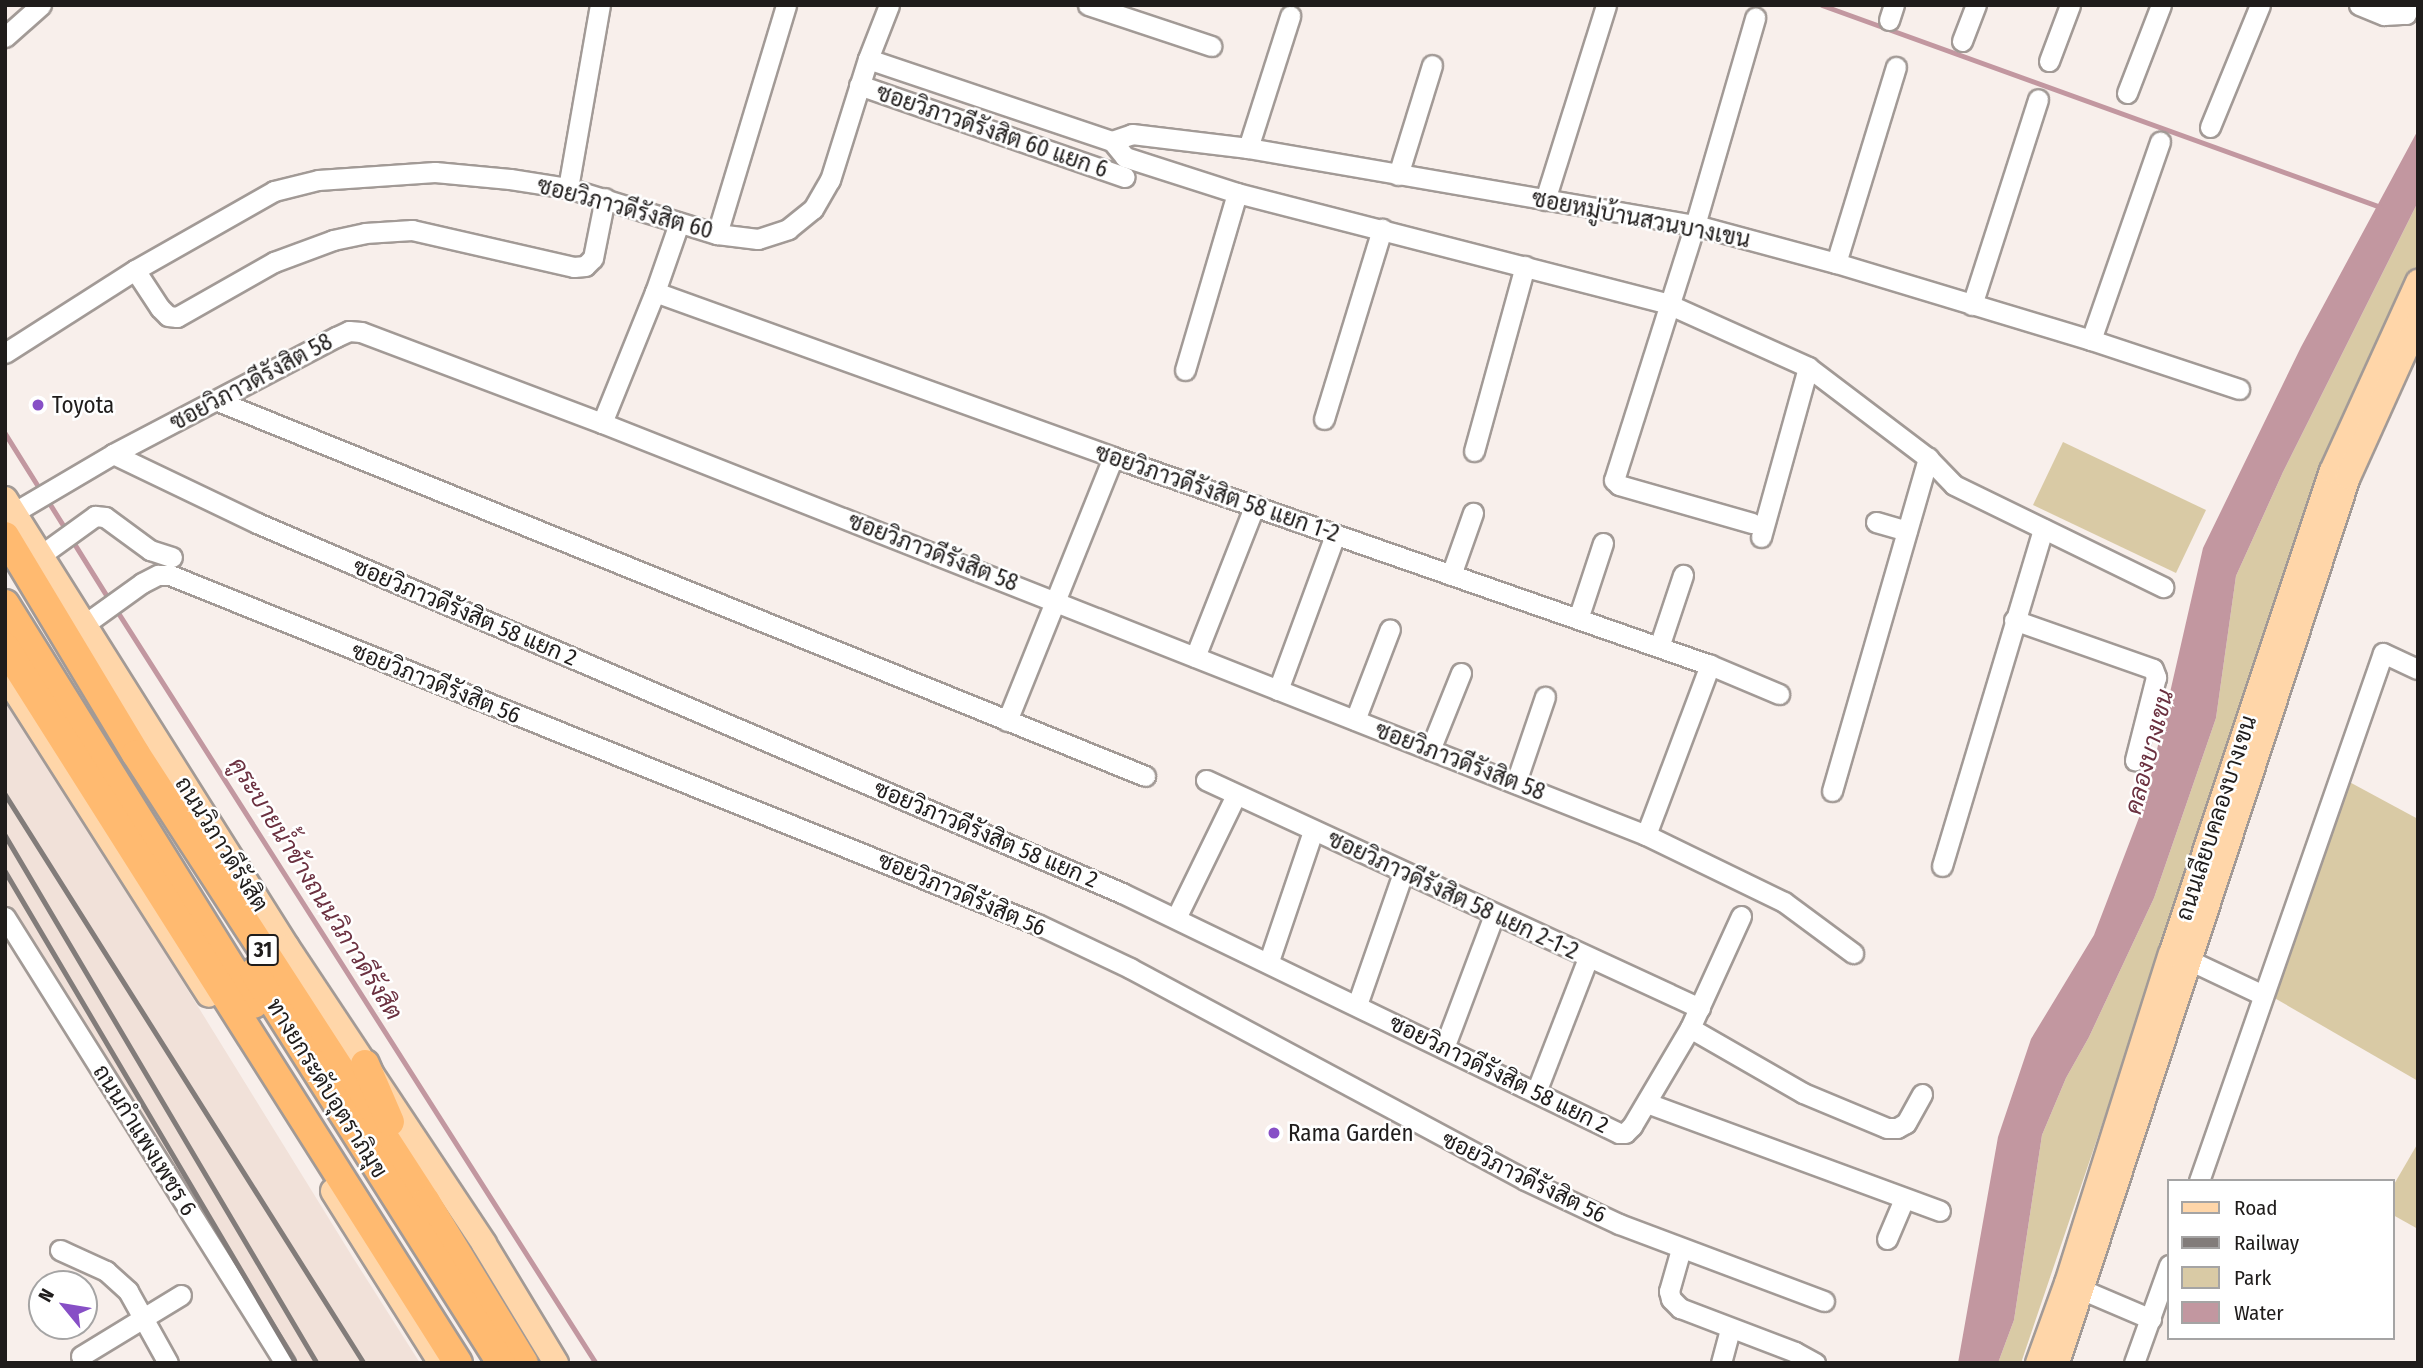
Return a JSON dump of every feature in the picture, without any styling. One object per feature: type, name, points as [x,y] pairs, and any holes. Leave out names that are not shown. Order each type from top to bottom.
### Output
[{"type":"highway","name":"ถนนวิภาวดีรังสิต","points":[[14,512],[136,754],[426,1202],[524,1363]]},
{"type":"highway","name":"ทางยกระดับอุตราภิมุข","points":[[5,559],[201,887],[500,1363]]},
{"type":"highway","name":"ทางยกระดับอุตราภิมุข","points":[[5,604],[478,1363]]},
{"type":"highway","name":"31","points":[[5,647],[458,1363]]},
{"type":"highway","points":[[365,1064],[426,1202]]},
{"type":"highway","points":[[293,1127],[375,1233]]},
{"type":"main road","name":"ถนนเลียบคลองบางเขน","points":[[2038,1363],[2375,395],[2418,282]]},
{"type":"main road","name":"ถนนเลียบคลองบางเขน","points":[[2375,395],[2418,322]]},
{"type":"main road","name":"ถนนวิภาวดีรังสิต","points":[[14,512],[49,549],[93,618],[287,947],[485,1244],[556,1363]]},
{"type":"main road","points":[[5,675],[441,1363]]},
{"type":"main road","name":"ถนนเลียบคลองบางเขน","points":[[2057,1363],[2083,1290],[2181,957]]},
{"type":"street","points":[[5,37],[41,5]]},
{"type":"street","points":[[568,188],[600,5]]},
{"type":"street","points":[[717,234],[786,5]]},
{"type":"street","name":"ซอยวิภาวดีรังสิต 60","points":[[5,353],[135,270],[274,191],[318,180],[435,172],[568,188],[717,234],[758,239],[788,229],[813,209],[830,180],[859,85],[889,5]]},
{"type":"street","points":[[1088,5],[1210,46]]},
{"type":"street","points":[[1545,200],[1606,5]]},
{"type":"street","points":[[1962,41],[1976,5]]},
{"type":"street","points":[[2049,61],[2070,5]]},
{"type":"street","points":[[2127,93],[2161,5]]},
{"type":"street","points":[[2210,127],[2260,5]]},
{"type":"street","points":[[2359,5],[2384,15],[2406,14],[2409,5]]},
{"type":"street","points":[[1248,148],[1290,16]]},
{"type":"street","points":[[1755,18],[1695,225],[1614,480],[1619,485],[1757,530],[1808,367]]},
{"type":"street","name":"ซอยหมู่บ้านสวนบางเขน","points":[[868,60],[1112,141],[1125,158],[1237,193],[1668,304],[1808,367],[1928,458],[1954,485],[2163,587]]},
{"type":"street","points":[[1398,175],[1432,65]]},
{"type":"street","points":[[1836,263],[1896,67]]},
{"type":"street","name":"ซอยวิภาวดีรังสิต 60 แยก 6","points":[[859,85],[1124,177]]},
{"type":"street","points":[[1972,305],[2038,99]]},
{"type":"street","name":"ซอยหมู่บ้านสวนบางเขน","points":[[1112,141],[1132,134],[1248,148],[1695,225],[1836,263],[2239,388]]},
{"type":"street","points":[[2091,340],[2160,142]]},
{"type":"street","points":[[1185,370],[1237,193]]},
{"type":"street","points":[[135,270],[168,316],[177,317],[274,262],[333,240],[365,233],[412,230],[574,267],[585,266],[593,258],[605,198]]},
{"type":"street","points":[[602,423],[655,292],[679,223]]},
{"type":"street","points":[[1324,419],[1382,229]]},
{"type":"street","points":[[1474,451],[1525,266]]},
{"type":"street","name":"ซอยวิภาวดีรังสิต 58 แยก 1-2","points":[[655,292],[1113,457],[1710,665],[1779,694]]},
{"type":"street","name":"ซอยวิภาวดีรังสิต 58","points":[[14,512],[113,454],[349,331],[376,337],[1055,600],[1646,835],[1784,902],[1853,953]]},
{"type":"street","points":[[218,401],[1145,776]]},
{"type":"street","name":"ซอยวิภาวดีรังสิต 58 แยก 2","points":[[113,454],[257,523],[990,835],[1176,918],[1619,1133],[1625,1133],[1632,1126],[1690,1028],[1741,916]]},
{"type":"street","points":[[1007,721],[1113,457]]},
{"type":"street","points":[[1832,791],[1928,458]]},
{"type":"street","points":[[1195,657],[1255,505]]},
{"type":"street","points":[[1451,575],[1473,513]]},
{"type":"street","points":[[49,549],[95,516],[105,517],[150,550],[172,557]]},
{"type":"street","points":[[1876,522],[1907,531]]},
{"type":"street","points":[[1942,866],[2043,528]]},
{"type":"street","points":[[1278,690],[1335,535]]},
{"type":"street","points":[[1578,619],[1603,543]]},
{"type":"street","name":"ซอยวิภาวดีรังสิต 56","points":[[93,618],[142,583],[158,575],[170,575],[997,906],[1130,968],[1525,1180],[1681,1249],[1824,1301]]},
{"type":"street","points":[[1659,647],[1683,575]]},
{"type":"street","points":[[2014,620],[2153,669],[2155,681],[2135,760]]},
{"type":"street","points":[[1355,720],[1390,629]]},
{"type":"street","points":[[2200,1179],[2384,653],[2418,669]]},
{"type":"street","points":[[1646,835],[1710,665]]},
{"type":"street","points":[[1430,750],[1461,673]]},
{"type":"street","points":[[1516,782],[1545,697]]},
{"type":"street","name":"ซอยวิภาวดีรังสิต 58 แยก 2-1-2","points":[[1206,780],[1700,1009]]},
{"type":"street","points":[[1176,918],[1236,794]]},
{"type":"street","points":[[1269,961],[1313,831]]},
{"type":"street","points":[[1357,1005],[1403,873]]},
{"type":"street","points":[[1444,1048],[1494,915]]},
{"type":"street","name":"ถนนกำแพงเพชร 6","points":[[5,917],[285,1363]]},
{"type":"street","points":[[2181,957],[2263,995]]},
{"type":"street","points":[[1536,1093],[1588,958]]},
{"type":"street","points":[[1690,1028],[1803,1093],[1887,1128],[1897,1128],[1906,1123],[1922,1094]]},
{"type":"street","points":[[1647,1103],[1940,1211]]},
{"type":"street","points":[[1888,1239],[1904,1199]]},
{"type":"street","points":[[1681,1249],[1670,1279],[1671,1299],[1680,1308],[1795,1352],[1815,1363]]},
{"type":"street","points":[[60,1250],[106,1271],[128,1291],[168,1363]]},
{"type":"street","points":[[2134,1363],[2168,1268]]},
{"type":"street","points":[[2083,1290],[2151,1319]]},
{"type":"street","points":[[81,1356],[181,1295]]},
{"type":"street","points":[[1721,1363],[1730,1329]]},
{"type":"shaded area","points":[[5,694],[420,1363],[275,1363],[5,914]]},
{"type":"green space","points":[[2418,202],[2418,268],[2368,366],[2204,824],[2021,1363],[1998,1363],[2014,1320],[2042,1135],[2066,1078],[2089,1037],[2154,898],[2216,718],[2236,576],[2283,472]]},
{"type":"green space","points":[[2063,442],[2206,510],[2176,573],[2033,505]]},
{"type":"green space","points":[[2342,778],[2418,819],[2418,1081],[2264,992]]},
{"type":"green space","points":[[2418,1143],[2418,1229],[2395,1216],[2395,1183]]},
{"type":"water","points":[[2418,130],[2418,202],[2283,472],[2236,576],[2216,718],[2154,898],[2089,1037],[2066,1078],[2042,1135],[2014,1320],[1998,1363],[1958,1363],[1998,1137],[2031,1039],[2094,935],[2145,802],[2203,548],[2301,347]]},
{"type":"waterway","points":[[1822,5],[2381,207]]},
{"type":"waterway","name":"คูระบายน้ำข้างถนนวิภาวดีรังสิต","points":[[5,433],[40,489]]},
{"type":"waterway","name":"คูระบายน้ำข้างถนนวิภาวดีรังสิต","points":[[47,499],[66,530]]},
{"type":"waterway","name":"คูระบายน้ำข้างถนนวิภาวดีรังสิต","points":[[71,538],[109,599]]},
{"type":"waterway","name":"คูระบายน้ำข้างถนนวิภาวดีรังสิต","points":[[116,609],[596,1363]]},
{"type":"railway","points":[[5,794],[364,1363]]},
{"type":"railway","points":[[5,835],[317,1363]]},
{"type":"railway","points":[[5,871],[296,1363]]},
{"type":"place","name":"Toyota","points":[[38,405]]},
{"type":"place","name":"Rama Garden","points":[[1274,1133]]},
{"type":"water label","name":"คลองบางเขน","points":[[2150,752]]}]
